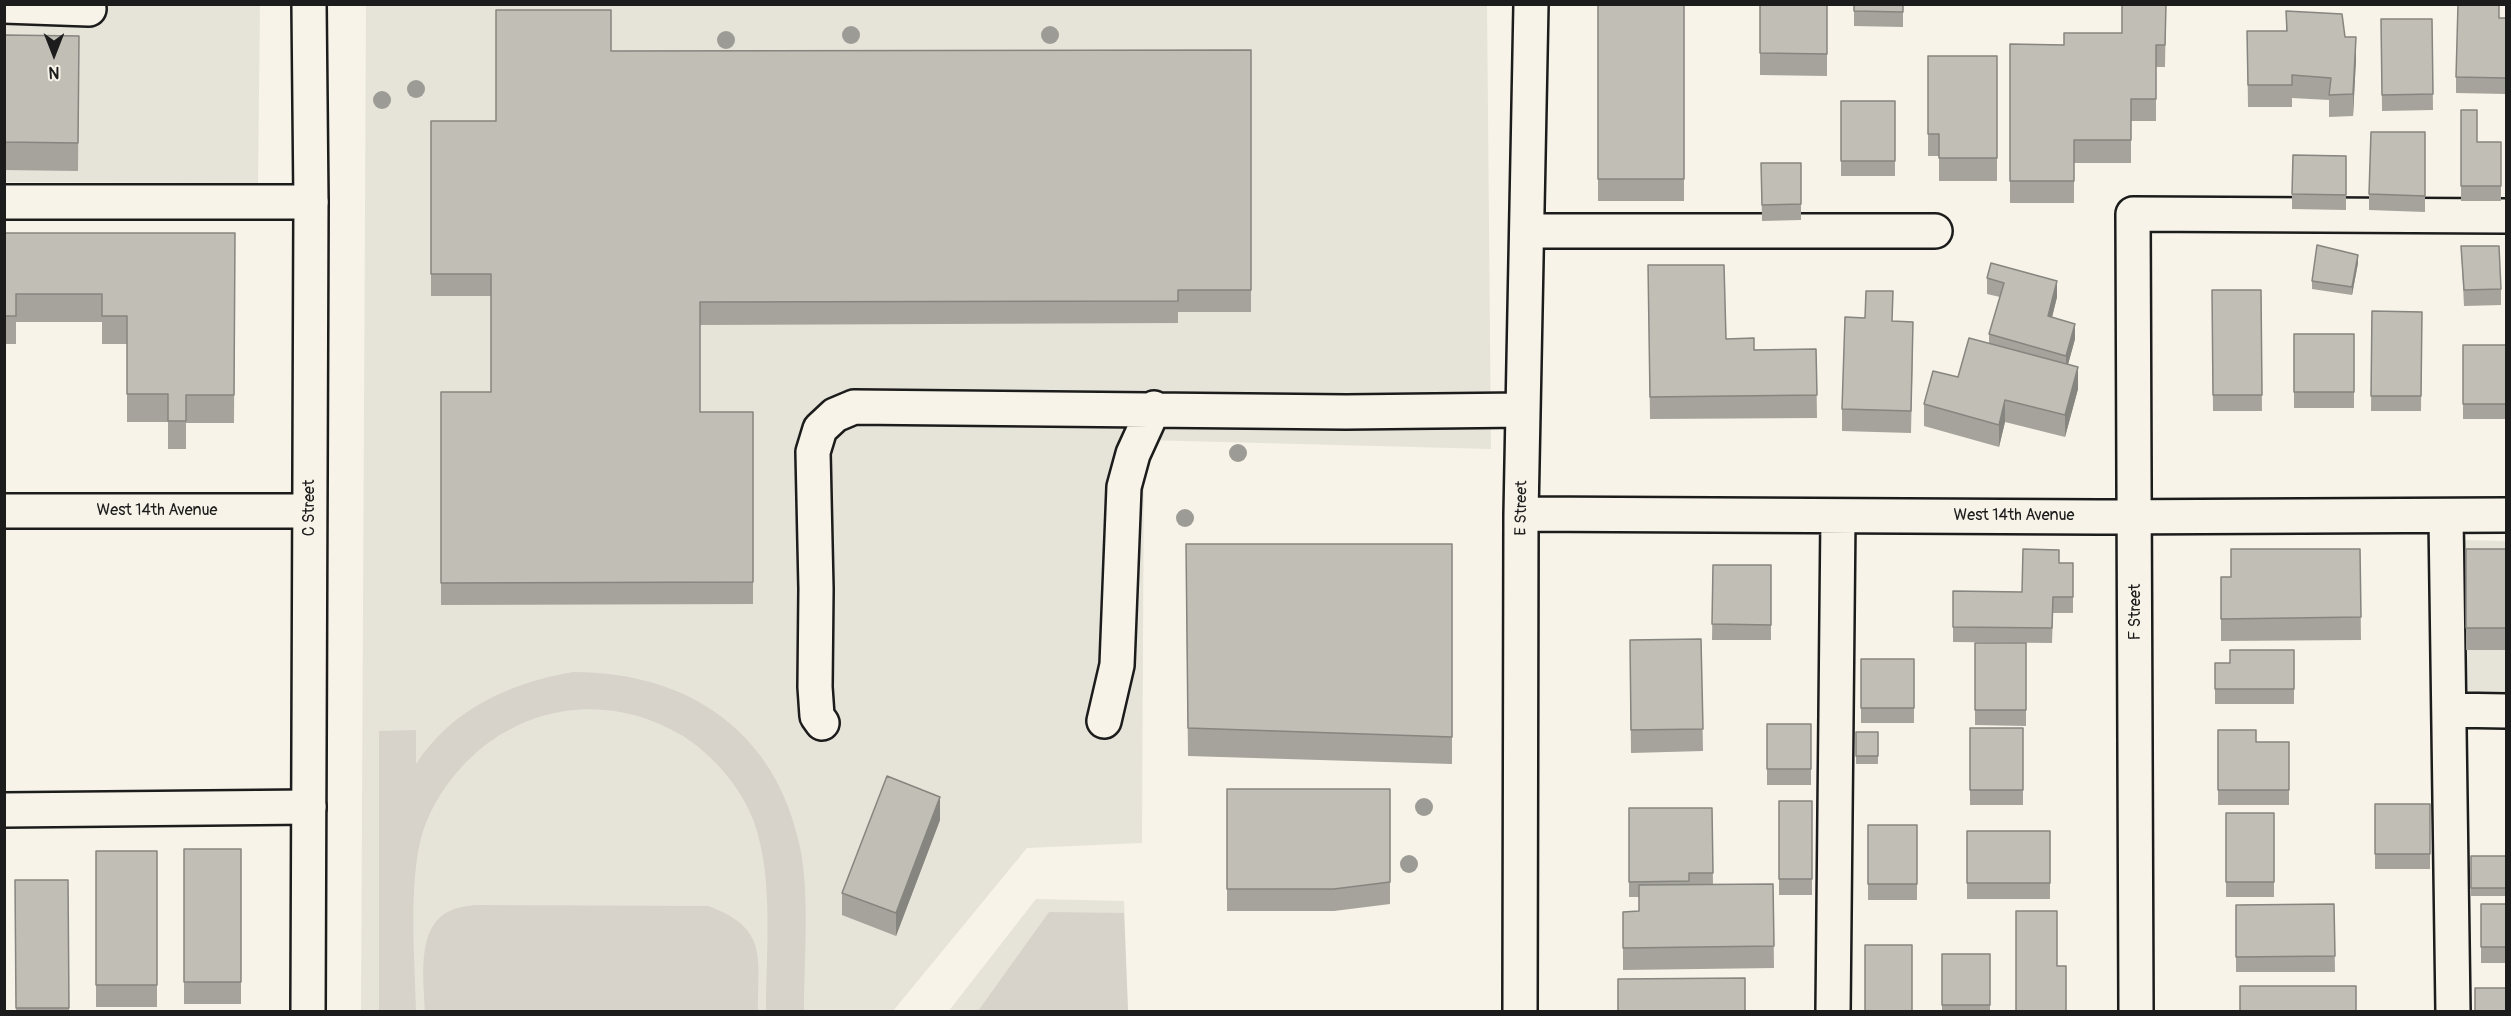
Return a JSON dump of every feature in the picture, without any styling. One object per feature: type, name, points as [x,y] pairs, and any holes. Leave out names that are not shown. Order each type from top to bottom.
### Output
[{"type":"street","name":"C Street","points":[[308,1011],[311,202],[309,4]]},
{"type":"street","name":"E Street","points":[[1520,1011],[1521,514],[1531,4]]},
{"type":"street","points":[[4,6],[90,9]]},
{"type":"street","points":[[4,202],[311,202]]},
{"type":"street","name":"F Street","points":[[2136,1011],[2136,517],[2133,213],[2506,216]]},
{"type":"street","points":[[1527,231],[1935,231]]},
{"type":"street","points":[[822,723],[817,716],[815,687],[816,589],[813,452],[820,429],[835,415],[854,407],[1154,408],[1346,412],[1523,410]]},
{"type":"street","points":[[1104,721],[1117,665],[1124,487],[1133,454],[1154,408]]},
{"type":"street","name":"West 14th Avenue","points":[[4,511],[309,511]]},
{"type":"street","name":"West 14th Avenue","points":[[1521,514],[2136,517],[2506,515]]},
{"type":"street","points":[[1833,1011],[1838,516]]},
{"type":"street","points":[[2446,516],[2453,1011]]},
{"type":"street","points":[[2449,710],[2506,711]]},
{"type":"street","points":[[4,810],[309,807]]},
{"type":"shaded area","points":[[5,5],[260,5],[258,183],[5,182]]},
{"type":"shaded area","points":[[366,5],[1487,5],[1491,449],[1144,440],[1142,843],[1027,848],[893,1011],[361,1012]]},
{"type":"shaded area","points":[[2461,540],[2506,541],[2506,719],[2459,719]]},
{"type":"shaded area","points":[[573,672],[615,675],[654,683],[689,697],[721,716],[748,741],[771,771],[788,806],[803,866],[806,907],[804,1011],[766,1011],[768,915],[764,867],[754,822],[742,797],[725,773],[683,736],[646,719],[609,710],[572,710],[537,718],[504,733],[474,755],[448,783],[428,818],[421,838],[417,861],[413,912],[416,1011],[379,1011],[379,731],[416,730],[416,764],[447,728],[465,713],[485,701],[527,683]]},
{"type":"shaded area","points":[[1036,899],[1124,901],[1128,1011],[948,1012]]},
{"type":"shaded area","points":[[475,905],[708,906],[741,924],[750,934],[756,946],[759,974],[758,1011],[425,1011],[424,954],[432,927],[440,917],[452,910]]},
{"type":"shaded area","points":[[1049,912],[1124,913],[1128,1011],[978,1011]]},
{"type":"building","points":[[1598,4],[1684,4],[1684,179],[1598,179]]},
{"type":"building","points":[[1760,4],[1827,4],[1827,54],[1760,53]]},
{"type":"building","points":[[1854,4],[1903,4],[1903,12],[1854,11]]},
{"type":"building","points":[[2122,4],[2166,4],[2165,45],[2156,45],[2156,99],[2131,99],[2131,140],[2074,140],[2074,181],[2010,181],[2010,44],[2064,45],[2064,33],[2122,33]]},
{"type":"building","points":[[2458,4],[2499,4],[2499,18],[2506,18],[2506,78],[2456,77]]},
{"type":"building","points":[[496,10],[611,10],[611,51],[1251,50],[1251,290],[1178,290],[1178,301],[700,302],[700,412],[753,412],[753,582],[441,583],[441,392],[491,392],[491,274],[431,274],[431,121],[496,121]]},
{"type":"building","points":[[2286,11],[2342,14],[2345,37],[2356,37],[2353,94],[2329,95],[2331,78],[2292,75],[2292,85],[2248,85],[2247,31],[2287,31]]},
{"type":"building","points":[[2381,19],[2432,19],[2433,94],[2382,95]]},
{"type":"building","points":[[4,35],[79,36],[78,143],[4,142]]},
{"type":"building","points":[[1928,56],[1997,56],[1997,158],[1939,158],[1939,134],[1928,134]]},
{"type":"building","points":[[1841,101],[1895,101],[1895,161],[1841,161]]},
{"type":"building","points":[[2461,110],[2477,110],[2477,142],[2501,142],[2501,186],[2461,186]]},
{"type":"building","points":[[2371,132],[2425,132],[2425,196],[2369,194]]},
{"type":"building","points":[[2293,155],[2346,156],[2346,195],[2292,194]]},
{"type":"building","points":[[1761,163],[1801,163],[1801,204],[1762,205]]},
{"type":"building","points":[[4,233],[235,233],[234,395],[186,395],[186,421],[168,421],[168,394],[127,394],[127,316],[102,316],[102,294],[16,294],[16,316],[4,316]]},
{"type":"building","points":[[2317,245],[2358,255],[2352,287],[2312,281]]},
{"type":"building","points":[[2461,246],[2499,246],[2501,289],[2464,290]]},
{"type":"building","points":[[1991,263],[2057,281],[2048,316],[2075,324],[2066,356],[1989,334],[2004,283],[1987,278]]},
{"type":"building","points":[[1648,265],[1724,265],[1726,339],[1754,338],[1754,350],[1816,349],[1817,395],[1650,397]]},
{"type":"building","points":[[2212,290],[2261,290],[2262,395],[2213,395]]},
{"type":"building","points":[[1866,291],[1893,291],[1892,321],[1913,322],[1911,411],[1842,409],[1845,317],[1865,318]]},
{"type":"building","points":[[2372,311],[2422,312],[2421,396],[2371,396]]},
{"type":"building","points":[[2294,334],[2354,334],[2354,392],[2294,392]]},
{"type":"building","points":[[1969,338],[2078,367],[2065,415],[2005,400],[1999,425],[1924,404],[1933,371],[1958,377]]},
{"type":"building","points":[[2463,345],[2506,345],[2506,404],[2463,404]]},
{"type":"building","points":[[1186,544],[1452,544],[1452,737],[1188,728]]},
{"type":"building","points":[[2023,549],[2059,550],[2059,563],[2073,563],[2073,597],[2053,597],[2052,628],[1953,627],[1953,591],[2022,592]]},
{"type":"building","points":[[2231,549],[2360,549],[2361,617],[2221,619],[2221,577],[2231,577]]},
{"type":"building","points":[[2466,549],[2506,549],[2506,628],[2466,628]]},
{"type":"building","points":[[1713,565],[1771,565],[1771,625],[1712,624]]},
{"type":"building","points":[[1701,639],[1703,729],[1631,730],[1630,640]]},
{"type":"building","points":[[1975,643],[2026,643],[2026,710],[1975,710]]},
{"type":"building","points":[[2230,650],[2294,650],[2294,689],[2215,689],[2215,663],[2230,663]]},
{"type":"building","points":[[1861,659],[1914,659],[1914,708],[1861,708]]},
{"type":"building","points":[[1767,724],[1811,724],[1811,769],[1767,769]]},
{"type":"building","points":[[1970,728],[2023,728],[2023,790],[1970,790]]},
{"type":"building","points":[[2218,730],[2256,730],[2256,742],[2289,742],[2289,790],[2218,790]]},
{"type":"building","points":[[1856,732],[1878,732],[1878,756],[1856,756]]},
{"type":"building","points":[[887,776],[940,797],[896,913],[842,893]]},
{"type":"building","points":[[1227,789],[1390,789],[1390,882],[1334,889],[1227,889]]},
{"type":"building","points":[[1779,801],[1812,801],[1812,879],[1779,879]]},
{"type":"building","points":[[2375,804],[2430,804],[2430,854],[2375,854]]},
{"type":"building","points":[[1629,808],[1712,808],[1713,873],[1689,873],[1689,881],[1629,882]]},
{"type":"building","points":[[2226,813],[2274,813],[2274,882],[2226,882]]},
{"type":"building","points":[[1868,825],[1917,825],[1917,884],[1868,884]]},
{"type":"building","points":[[1967,831],[2050,831],[2050,883],[1967,883]]},
{"type":"building","points":[[184,849],[241,849],[241,982],[184,982]]},
{"type":"building","points":[[96,851],[157,851],[157,985],[96,985]]},
{"type":"building","points":[[2471,856],[2506,856],[2506,888],[2471,888]]},
{"type":"building","points":[[15,880],[68,880],[69,1008],[16,1008]]},
{"type":"building","points":[[1773,884],[1774,946],[1623,948],[1623,912],[1639,911],[1639,885]]},
{"type":"building","points":[[2334,904],[2335,956],[2236,957],[2236,905]]},
{"type":"building","points":[[2481,904],[2506,904],[2506,947],[2481,947]]},
{"type":"building","points":[[2016,911],[2057,911],[2057,966],[2066,966],[2066,1011],[2016,1011]]},
{"type":"building","points":[[1865,945],[1912,945],[1912,1011],[1865,1011]]},
{"type":"building","points":[[1942,954],[1990,954],[1990,1005],[1942,1005]]},
{"type":"building","points":[[1745,978],[1745,1011],[1618,1011],[1618,979]]},
{"type":"building","points":[[2240,986],[2356,986],[2356,1011],[2240,1011]]},
{"type":"building","points":[[2475,988],[2506,988],[2506,1011],[2475,1011]]}]
